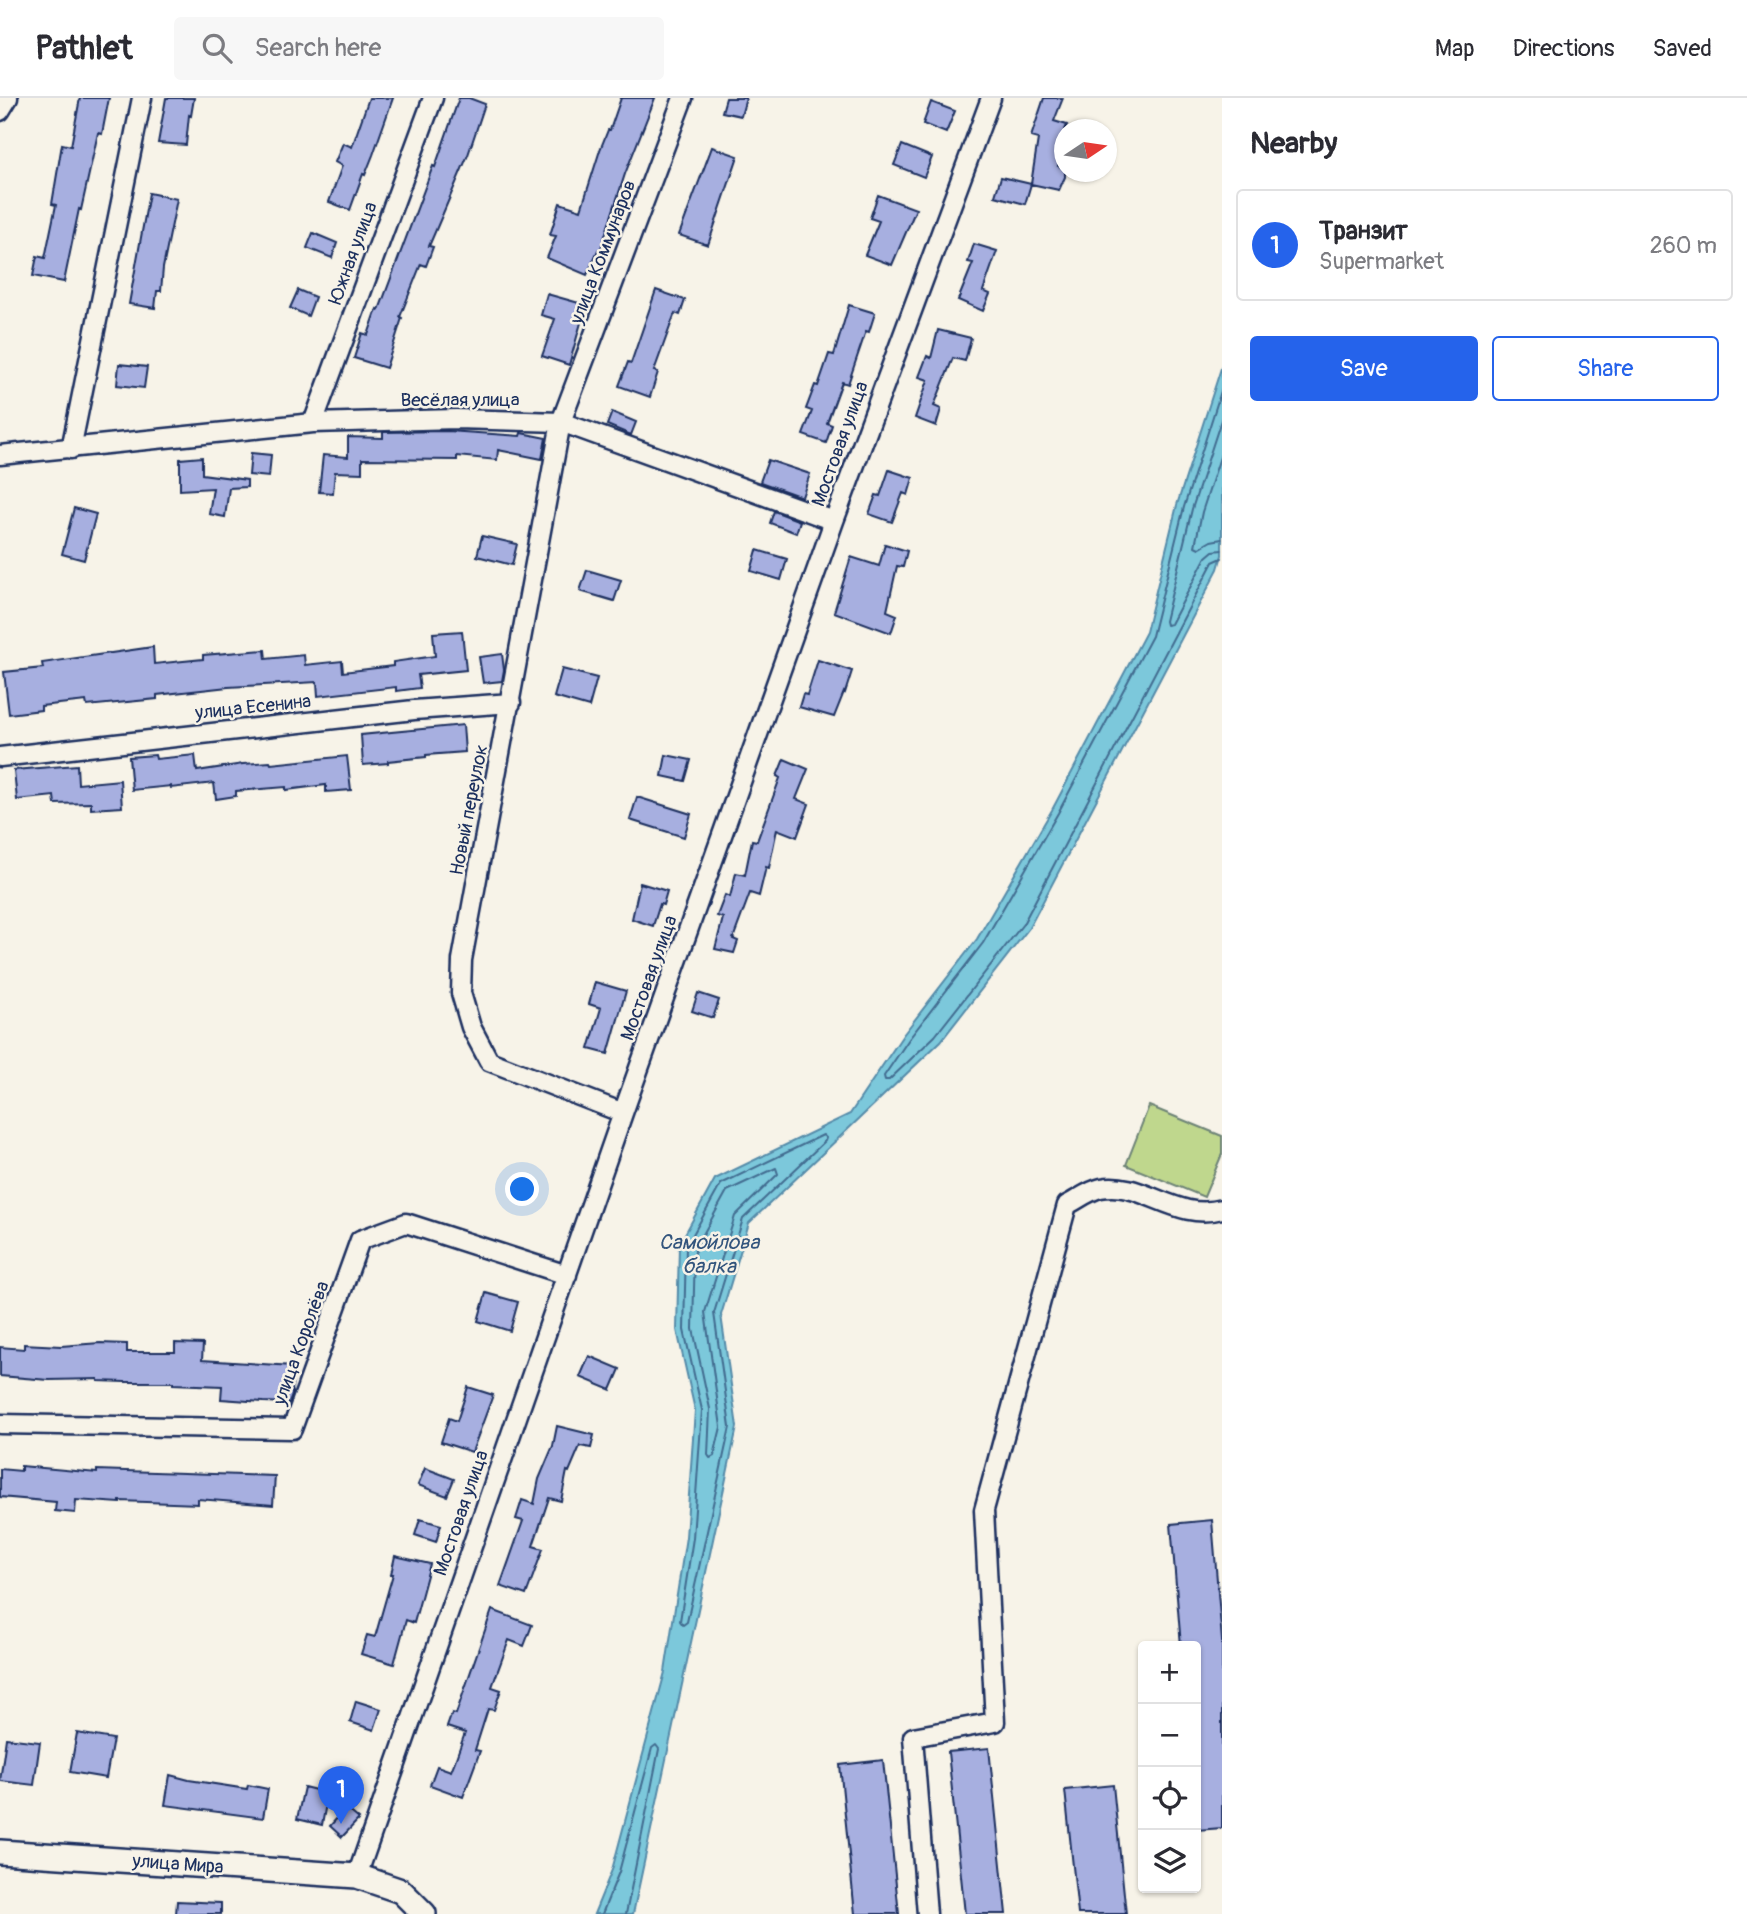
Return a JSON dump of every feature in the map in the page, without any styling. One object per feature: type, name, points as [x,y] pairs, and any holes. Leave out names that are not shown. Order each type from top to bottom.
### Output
[{"type":"main road","name":"улица Мира","points":[[0,1852],[357,1876],[401,1891],[424,1914]]},
{"type":"street","points":[[0,111],[8,98]]},
{"type":"street","points":[[71,449],[142,98]]},
{"type":"street","name":"Южная улица","points":[[313,423],[433,98]]},
{"type":"street","name":"улица Коммунаров","points":[[561,422],[684,98]]},
{"type":"street","name":"Мостовая улица","points":[[357,1876],[623,1113],[834,520],[991,98]]},
{"type":"street","name":"Весёлая улица","points":[[0,455],[313,423],[456,419],[561,422],[834,520]]},
{"type":"street","name":"Новый переулок","points":[[561,422],[462,960],[461,993],[471,1027],[489,1061],[623,1113]]},
{"type":"street","name":"улица Есенина","points":[[0,757],[414,710],[511,703]]},
{"type":"street","points":[[927,1914],[914,1737],[995,1721],[984,1510],[1067,1205],[1099,1188],[1123,1187],[1184,1210],[1222,1209]]},
{"type":"street","name":"улица Королёва","points":[[0,1424],[292,1429],[360,1240],[406,1223],[567,1275]]},
{"type":"green space","points":[[1149,1106],[1222,1136],[1222,1154],[1204,1197],[1126,1165]]},
{"type":"water","name":"Самойлова балка","points":[[1222,365],[1222,555],[1218,569],[1029,928],[941,1041],[749,1223],[721,1315],[737,1427],[633,1914],[594,1914],[612,1870],[665,1672],[686,1537],[695,1410],[677,1330],[679,1245],[715,1179],[850,1114],[903,1035],[977,939],[1052,810],[1146,632],[1177,505]]},
{"type":"building","points":[[80,98],[109,98],[102,134],[98,133],[81,210],[79,209],[64,282],[33,276],[37,256],[45,258],[56,205],[52,204],[62,144],[71,146]]},
{"type":"building","points":[[166,98],[194,98],[186,145],[158,143]]},
{"type":"building","points":[[369,98],[393,98],[350,210],[329,202],[342,166],[335,162],[343,143],[352,147]]},
{"type":"building","points":[[459,98],[469,98],[485,104],[468,155],[429,246],[433,247],[426,266],[421,264],[400,317],[402,318],[386,368],[354,358],[362,333],[368,335],[377,309],[379,310]]},
{"type":"building","points":[[621,98],[655,98],[625,174],[600,251],[598,250],[587,275],[547,258],[556,236],[550,235],[560,203],[581,210],[600,150]]},
{"type":"building","points":[[726,98],[746,98],[741,116],[722,112]]},
{"type":"building","points":[[1044,98],[1063,98],[1054,119],[1054,182],[1063,182],[1059,190],[1031,184],[1038,139],[1031,137]]},
{"type":"building","points":[[931,102],[955,111],[946,133],[923,124]]},
{"type":"building","points":[[902,145],[932,157],[924,177],[894,165]]},
{"type":"building","points":[[712,147],[738,156],[708,245],[679,235]]},
{"type":"building","points":[[1001,177],[1031,184],[1025,204],[995,196]]},
{"type":"building","points":[[149,193],[177,199],[161,291],[157,291],[155,308],[129,304]]},
{"type":"building","points":[[878,195],[916,209],[892,265],[865,255],[879,221],[870,218]]},
{"type":"building","points":[[313,233],[337,243],[332,258],[307,248]]},
{"type":"building","points":[[974,244],[997,251],[983,291],[990,294],[983,311],[958,300],[973,263],[968,262]]},
{"type":"building","points":[[298,290],[315,297],[308,316],[290,308]]},
{"type":"building","points":[[656,290],[685,300],[680,315],[675,313],[654,371],[658,372],[650,397],[619,386],[628,362],[631,363]]},
{"type":"building","points":[[547,294],[586,305],[569,365],[542,356],[555,319],[541,315]]},
{"type":"building","points":[[849,305],[875,313],[848,384],[842,382],[827,423],[832,425],[826,443],[803,435],[812,411],[806,409],[815,385],[818,386],[829,354],[834,355]]},
{"type":"building","points":[[938,330],[971,338],[965,361],[953,358],[934,406],[941,409],[936,426],[915,418],[928,380],[919,377],[927,356],[931,358]]},
{"type":"building","points":[[119,364],[147,367],[144,388],[117,385]]},
{"type":"building","points":[[612,412],[636,422],[631,435],[607,425]]},
{"type":"building","points":[[448,431],[520,436],[521,433],[546,438],[542,459],[498,450],[497,460],[457,456],[457,460],[362,459],[362,473],[335,472],[333,493],[319,492],[323,455],[348,457],[348,437],[383,438],[383,432]]},
{"type":"building","points":[[251,453],[271,455],[269,477],[249,475]]},
{"type":"building","points":[[202,457],[202,474],[247,480],[247,487],[229,488],[225,517],[209,514],[213,488],[180,490],[180,459]]},
{"type":"building","points":[[768,460],[810,474],[802,497],[760,482]]},
{"type":"building","points":[[889,470],[913,478],[908,495],[903,493],[892,522],[869,514],[876,495],[880,496]]},
{"type":"building","points":[[74,508],[96,514],[84,560],[62,554]]},
{"type":"building","points":[[774,511],[800,521],[796,533],[770,523]]},
{"type":"building","points":[[482,536],[517,544],[512,565],[477,556]]},
{"type":"building","points":[[885,544],[907,551],[903,567],[897,566],[887,611],[897,615],[891,633],[834,612],[851,557],[879,566]]},
{"type":"building","points":[[757,550],[787,559],[781,580],[751,571]]},
{"type":"building","points":[[587,570],[621,580],[614,601],[580,591]]},
{"type":"building","points":[[462,631],[466,670],[418,675],[420,688],[396,691],[396,687],[318,696],[317,682],[228,687],[157,695],[157,699],[87,706],[86,701],[41,706],[41,710],[9,714],[4,672],[43,668],[42,663],[153,647],[154,664],[203,659],[203,655],[265,650],[266,659],[304,655],[305,665],[342,661],[343,672],[393,666],[393,662],[435,656],[433,633]]},
{"type":"building","points":[[502,654],[502,681],[483,683],[479,657]]},
{"type":"building","points":[[818,660],[852,671],[834,717],[799,707],[803,694],[807,695]]},
{"type":"building","points":[[562,669],[597,678],[589,707],[554,697]]},
{"type":"building","points":[[463,725],[465,752],[363,765],[361,735]]},
{"type":"building","points":[[155,755],[156,759],[195,755],[197,771],[243,764],[271,764],[347,756],[351,790],[326,792],[326,785],[286,790],[286,787],[236,791],[236,796],[216,799],[214,783],[132,790],[129,757]]},
{"type":"building","points":[[666,755],[691,760],[685,781],[662,776]]},
{"type":"building","points":[[784,759],[808,769],[796,799],[809,804],[797,837],[777,829],[769,868],[766,867],[759,896],[750,893],[733,939],[738,941],[734,953],[715,949],[723,918],[717,916],[725,895],[730,897],[736,873],[745,875],[752,840],[757,841],[780,778],[777,776]]},
{"type":"building","points":[[77,765],[78,784],[120,780],[122,807],[91,809],[91,803],[55,804],[54,796],[17,800],[14,770]]},
{"type":"building","points":[[637,797],[691,814],[684,837],[630,820]]},
{"type":"building","points":[[640,883],[667,891],[653,926],[632,919]]},
{"type":"building","points":[[595,982],[626,991],[608,1054],[589,1049],[601,1008],[589,1004]]},
{"type":"building","points":[[698,993],[719,1000],[713,1018],[692,1011]]},
{"type":"building","points":[[486,1293],[518,1302],[510,1331],[478,1321]]},
{"type":"building","points":[[175,1343],[203,1344],[202,1360],[293,1366],[292,1395],[289,1403],[263,1402],[221,1399],[222,1386],[0,1376],[0,1347],[24,1349],[24,1344],[61,1346],[127,1344],[127,1352],[175,1352]]},
{"type":"building","points":[[589,1356],[620,1369],[611,1390],[580,1377]]},
{"type":"building","points":[[468,1387],[493,1395],[472,1452],[441,1442],[449,1418],[457,1421]]},
{"type":"building","points":[[557,1426],[594,1435],[591,1448],[580,1446],[569,1472],[567,1471],[561,1501],[549,1498],[533,1546],[543,1549],[526,1595],[500,1586],[523,1521],[516,1519],[522,1500],[534,1504],[539,1479],[553,1446]]},
{"type":"building","points":[[21,1466],[97,1473],[97,1470],[275,1476],[273,1505],[198,1499],[198,1504],[76,1500],[75,1513],[55,1511],[56,1502],[0,1497],[0,1469],[21,1471]]},
{"type":"building","points":[[425,1468],[454,1479],[447,1496],[418,1485]]},
{"type":"building","points":[[420,1519],[441,1525],[436,1542],[415,1535]]},
{"type":"building","points":[[1212,1520],[1222,1641],[1222,1828],[1201,1830],[1201,1641],[1181,1641],[1171,1524]]},
{"type":"building","points":[[395,1556],[430,1564],[414,1623],[406,1620],[394,1664],[361,1654],[367,1635],[375,1637],[393,1574]]},
{"type":"building","points":[[492,1610],[532,1625],[524,1646],[509,1640],[492,1687],[501,1690],[494,1710],[488,1709],[475,1750],[480,1751],[463,1797],[430,1785],[437,1766],[451,1771],[465,1733],[447,1727],[452,1713],[456,1714]]},
{"type":"building","points":[[356,1701],[381,1709],[374,1730],[350,1722]]},
{"type":"building","points":[[77,1733],[113,1739],[106,1778],[70,1772]]},
{"type":"building","points":[[6,1738],[40,1742],[34,1785],[0,1781]]},
{"type":"building","points":[[989,1748],[1006,1914],[965,1914],[948,1752]]},
{"type":"building","points":[[883,1760],[899,1914],[855,1914],[840,1765]]},
{"type":"building","points":[[170,1775],[247,1789],[248,1785],[268,1789],[263,1818],[165,1805]]},
{"type":"building","points":[[1113,1785],[1126,1914],[1078,1914],[1065,1790]]},
{"type":"building","points":[[304,1787],[328,1793],[322,1825],[297,1819]]},
{"type":"building","points":[[346,1808],[359,1819],[342,1837],[330,1826]]},
{"type":"building","points":[[177,1901],[221,1903],[221,1914],[176,1914]]},
{"type":"place","name":"Транзит","points":[[341,1824]]}]
